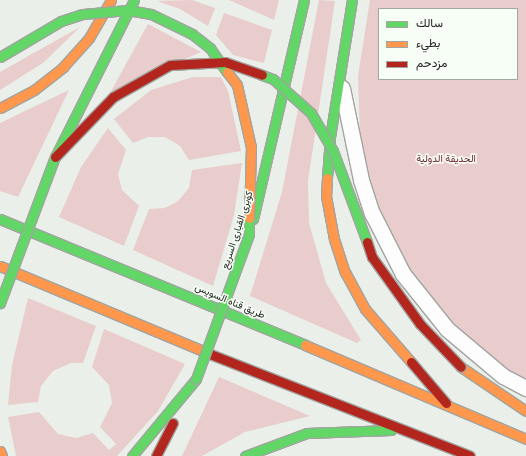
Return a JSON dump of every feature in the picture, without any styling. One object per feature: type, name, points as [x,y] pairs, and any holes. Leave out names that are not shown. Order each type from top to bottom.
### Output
[{"type":"highway","points":[[0,108],[34,90],[63,67],[88,38],[111,0]]},
{"type":"highway","points":[[0,303],[55,157],[134,0]]},
{"type":"highway","name":"كوبرى القبارى السريع","points":[[156,456],[196,380],[249,234],[274,140],[304,0]]},
{"type":"highway","points":[[352,0],[339,72],[326,196],[334,239],[345,272],[365,309],[449,407]]},
{"type":"highway","points":[[0,57],[61,21],[105,10],[151,14],[192,34],[225,66],[238,85],[244,106],[251,147],[249,234]]},
{"type":"highway","points":[[55,157],[112,97],[145,76],[170,65],[194,61],[225,62],[273,79],[311,113],[333,151],[359,228],[390,285],[461,367],[526,410]]},
{"type":"highway","name":"طريق قناه السويس","points":[[0,219],[123,267],[526,439]]},
{"type":"highway","points":[[0,266],[105,312],[420,434],[470,456]]},
{"type":"highway","points":[[132,456],[196,380]]},
{"type":"highway","points":[[245,456],[279,441],[313,432],[361,429],[420,434]]},
{"type":"highway","points":[[0,451],[2,456]]},
{"type":"street","points":[[339,72],[361,180],[372,213],[403,274],[447,329],[503,376],[526,388]]},
{"type":"green space","points":[[192,0],[215,8],[208,26],[180,9],[157,1]]},
{"type":"green space","points":[[229,0],[279,0],[274,20]]},
{"type":"green space","points":[[319,0],[335,1],[308,181],[309,223],[326,283],[361,340],[357,343],[250,296],[282,192]]},
{"type":"green space","name":"الحديقة الدولية","points":[[370,0],[526,0],[526,380],[481,353],[446,322],[392,247],[372,194],[360,138],[358,76]]},
{"type":"green space","points":[[224,13],[272,30],[264,63],[233,55],[216,35]]},
{"type":"green space","points":[[148,24],[201,52],[110,93]]},
{"type":"green space","points":[[80,27],[43,63],[0,90],[0,72]]},
{"type":"green space","points":[[193,77],[221,77],[228,91],[241,151],[189,160],[180,146],[165,137],[148,137],[133,143],[114,119],[151,90]]},
{"type":"green space","points":[[69,90],[18,197],[0,191],[0,123]]},
{"type":"green space","points":[[108,128],[126,150],[118,174],[122,190],[139,206],[124,246],[59,217],[81,167]]},
{"type":"green space","points":[[242,163],[234,215],[213,286],[133,250],[149,209],[165,208],[178,201],[189,188],[192,170]]},
{"type":"green space","points":[[28,298],[96,326],[83,363],[71,363],[53,371],[41,386],[38,402],[8,405],[12,365]]},
{"type":"green space","points":[[104,329],[185,364],[158,411],[117,456],[16,456],[8,417],[39,412],[58,434],[76,438],[93,433],[109,450],[116,444],[100,427],[112,403],[109,385],[92,367]]},
{"type":"green space","points":[[219,377],[310,416],[245,432],[202,456],[182,456]]},
{"type":"traffic: fast","points":[[0,303],[55,157],[134,0]]},
{"type":"traffic: fast","points":[[253,219],[304,0]]},
{"type":"traffic: fast","points":[[327,178],[330,137],[352,0]]},
{"type":"traffic: fast","points":[[0,57],[61,21],[83,14],[128,10],[151,14],[192,34],[210,48],[227,72]]},
{"type":"traffic: fast","points":[[262,75],[273,79],[311,113],[333,151],[367,242]]},
{"type":"traffic: fast","points":[[196,379],[249,234],[249,218]]},
{"type":"traffic: fast","points":[[0,219],[305,345]]},
{"type":"traffic: fast","points":[[132,456],[196,379]]},
{"type":"traffic: fast","points":[[245,456],[307,433],[391,430]]},
{"type":"traffic: slow","points":[[0,108],[34,90],[63,67],[89,38],[111,0]]},
{"type":"traffic: slow","points":[[227,72],[237,85],[251,147],[249,218]]},
{"type":"traffic: slow","points":[[327,178],[326,196],[334,239],[345,272],[365,309],[411,362]]},
{"type":"traffic: slow","points":[[0,266],[210,354]]},
{"type":"traffic: slow","points":[[305,345],[526,439]]},
{"type":"traffic: slow","points":[[461,367],[526,411]]},
{"type":"traffic: slow","points":[[0,451],[2,456]]},
{"type":"traffic: jam","points":[[55,157],[113,97],[170,65],[225,62],[262,75]]},
{"type":"traffic: jam","points":[[367,242],[372,257],[420,324],[461,367]]},
{"type":"traffic: jam","points":[[210,354],[470,456]]},
{"type":"traffic: jam","points":[[411,362],[446,403]]},
{"type":"traffic: jam","points":[[156,456],[173,423]]}]
